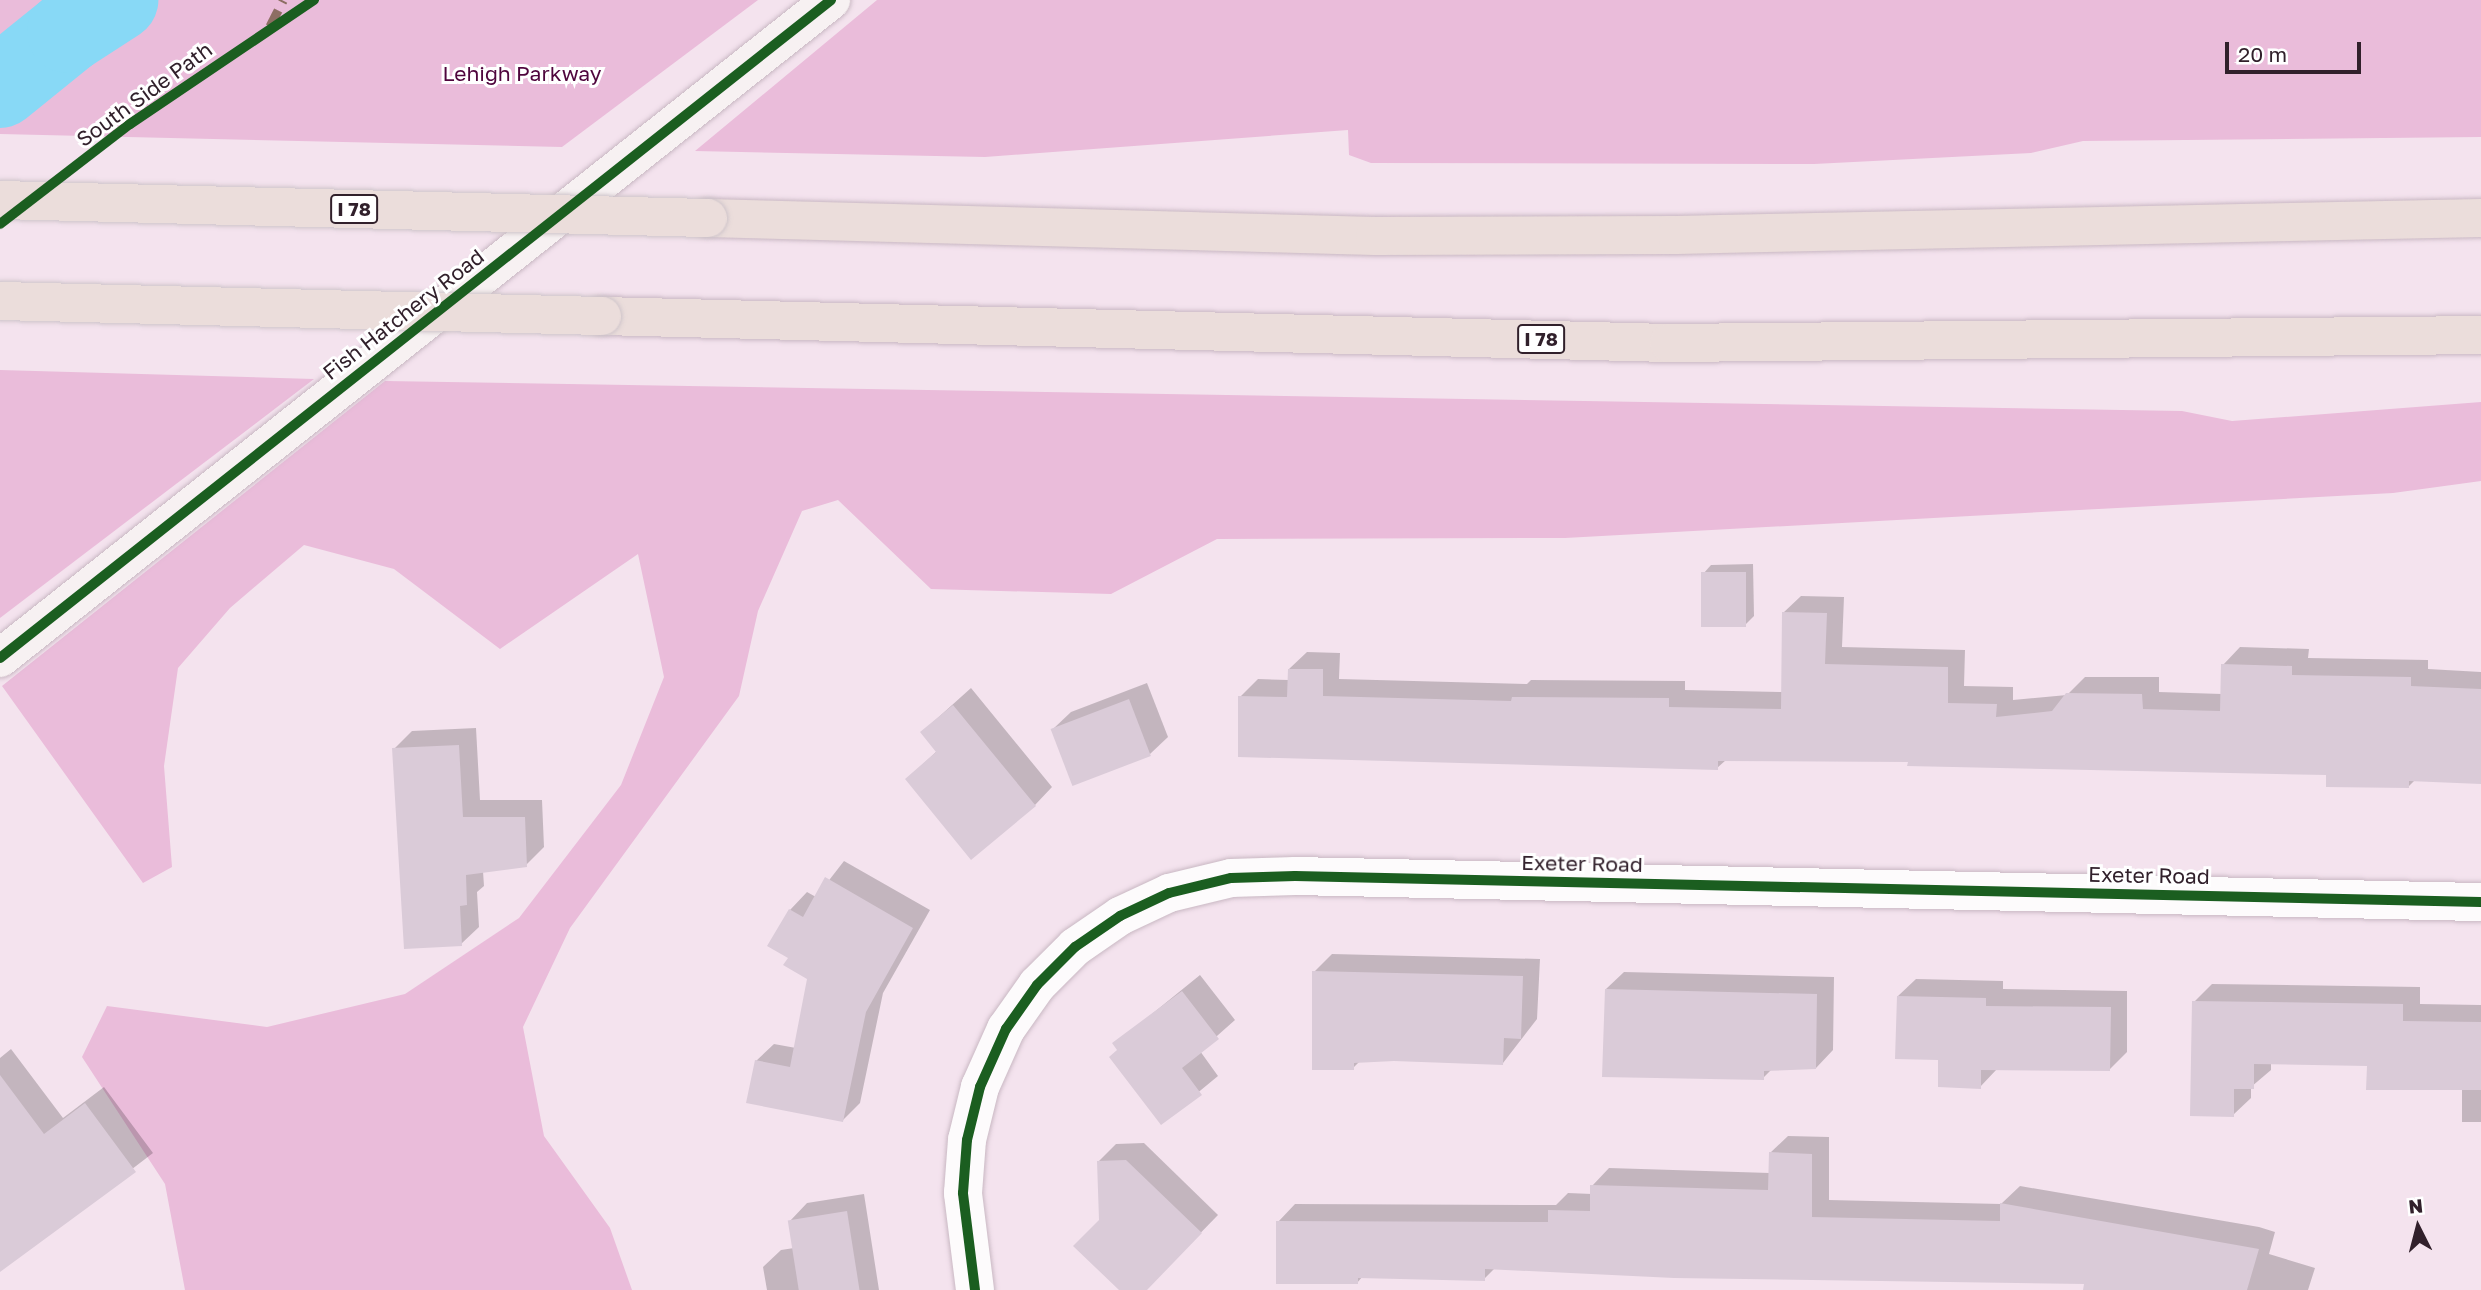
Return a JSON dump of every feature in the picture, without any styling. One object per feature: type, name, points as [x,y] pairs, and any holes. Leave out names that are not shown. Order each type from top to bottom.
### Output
[{"type":"highway","name":"I 78","points":[[0,200],[1375,236],[1691,235],[2481,218]]},
{"type":"highway","name":"I 78","points":[[0,301],[1669,343],[2481,335]]},
{"type":"street","name":"Fish Hatchery Road","points":[[0,658],[831,0]]},
{"type":"street","name":"Exeter Road","points":[[975,1290],[963,1193],[967,1140],[980,1087],[1006,1028],[1037,985],[1075,947],[1120,916],[1169,893],[1231,878],[1295,876],[2481,902]]},
{"type":"green space","name":"Lehigh Parkway","points":[[0,0],[758,0],[562,147],[0,134]]},
{"type":"green space","points":[[877,0],[2481,0],[2481,137],[2083,141],[2031,153],[1814,164],[1371,163],[1349,155],[1348,130],[985,157],[695,151]]},
{"type":"green space","points":[[0,370],[314,379],[0,618]]},
{"type":"green space","points":[[385,381],[2182,411],[2232,421],[2481,402],[2481,481],[2393,493],[1565,538],[1217,539],[1111,594],[931,589],[838,500],[802,511],[758,611],[739,696],[570,928],[523,1027],[544,1136],[610,1228],[632,1290],[185,1290],[165,1184],[82,1057],[107,1006],[267,1027],[405,994],[519,918],[621,785],[664,677],[638,554],[500,649],[394,569],[304,545],[230,608],[178,668],[164,766],[172,867],[143,883],[2,686]]},
{"type":"building","points":[[1701,572],[1746,572],[1746,627],[1701,627]]},
{"type":"building","points":[[1782,612],[1827,613],[1825,664],[1948,667],[1948,703],[1997,704],[1996,717],[2052,711],[2066,693],[2142,694],[2143,709],[2220,711],[2221,664],[2292,666],[2292,675],[2411,677],[2411,686],[2481,689],[2481,784],[2409,781],[2409,788],[2326,787],[2326,775],[1907,766],[1908,762],[1718,761],[1718,770],[1238,757],[1238,696],[1287,697],[1288,669],[1323,669],[1323,696],[1511,701],[1512,697],[1669,698],[1669,707],[1781,709]]},
{"type":"building","points":[[1129,699],[1151,756],[1072,786],[1051,729]]},
{"type":"building","points":[[953,705],[1036,806],[971,860],[905,779],[936,752],[920,732]]},
{"type":"building","points":[[459,745],[463,817],[525,817],[527,867],[466,875],[467,905],[460,906],[462,946],[404,949],[392,748]]},
{"type":"building","points":[[825,877],[913,928],[866,1012],[843,1122],[746,1103],[755,1060],[790,1067],[807,979],[783,965],[788,958],[767,946],[789,909],[803,917]]},
{"type":"building","points":[[1312,971],[1523,976],[1521,1039],[1504,1038],[1503,1065],[1394,1061],[1354,1063],[1354,1070],[1312,1070]]},
{"type":"building","points":[[1605,989],[1817,994],[1816,1069],[1764,1071],[1764,1080],[1602,1077]]},
{"type":"building","points":[[1182,991],[1219,1039],[1182,1068],[1202,1095],[1161,1125],[1109,1057],[1117,1050],[1112,1043]]},
{"type":"building","points":[[1897,996],[1986,998],[1986,1006],[2111,1007],[2110,1071],[1981,1070],[1981,1089],[1938,1087],[1938,1060],[1895,1059]]},
{"type":"building","points":[[2192,1001],[2403,1004],[2403,1021],[2481,1022],[2481,1090],[2366,1090],[2367,1066],[2254,1064],[2254,1089],[2234,1089],[2234,1117],[2190,1116]]},
{"type":"building","points":[[0,1075],[44,1134],[85,1103],[136,1172],[0,1272]]},
{"type":"building","points":[[1769,1152],[1812,1154],[1812,1217],[2000,1221],[2000,1203],[2259,1249],[2247,1290],[2083,1290],[2084,1284],[1674,1278],[1485,1269],[1485,1281],[1358,1278],[1358,1284],[1276,1284],[1276,1221],[1548,1222],[1548,1210],[1590,1211],[1590,1185],[1768,1190]]},
{"type":"building","points":[[1126,1160],[1202,1233],[1147,1290],[1119,1290],[1073,1246],[1099,1220],[1097,1161]]},
{"type":"building","points":[[847,1211],[860,1290],[799,1290],[788,1220]]},
{"type":"waterway","points":[[0,87],[68,32],[117,0]]},
{"type":"marked path","points":[[270,26],[283,0]]},
{"type":"cycle path","name":"South Side Path","points":[[0,224],[130,124],[314,0]]},
{"type":"cycle path","points":[[0,658],[831,0]]},
{"type":"cycle path","points":[[975,1290],[963,1193],[967,1140],[980,1087],[1006,1029],[1037,985],[1075,947],[1120,916],[1169,893],[1231,878],[1295,876],[2481,902]]}]
